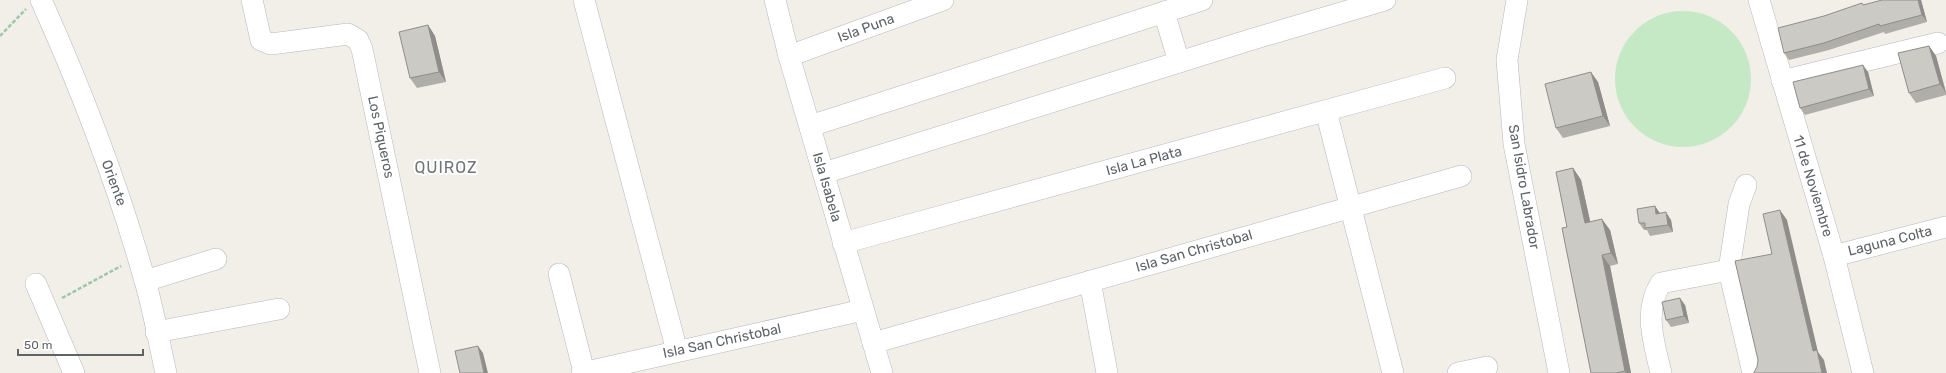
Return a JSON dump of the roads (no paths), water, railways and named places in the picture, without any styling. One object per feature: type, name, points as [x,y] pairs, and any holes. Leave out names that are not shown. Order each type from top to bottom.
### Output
[{"type":"street","name":"Los Piqueros","points":[[252,0],[257,29],[261,40],[271,44],[348,34],[358,40],[362,49],[430,373]]},
{"type":"street","points":[[584,0],[677,351]]},
{"type":"street","name":"Isla Isabela","points":[[775,0],[789,56],[882,373]]},
{"type":"street","name":"Isla Puna","points":[[789,56],[943,0]]},
{"type":"street","points":[[810,126],[1202,0]]},
{"type":"street","points":[[824,173],[1179,62],[1385,0]]},
{"type":"street","name":"San Isidro Labrador","points":[[1517,0],[1508,60],[1514,144],[1559,373]]},
{"type":"street","name":"11 de Noviembre","points":[[1759,0],[1834,256],[1864,373]]},
{"type":"street","name":"Oriente","points":[[35,3],[74,74],[124,211],[145,281],[166,373]]},
{"type":"street","points":[[1164,12],[1179,62]]},
{"type":"street","points":[[1782,81],[1938,43]]},
{"type":"street","name":"Isla La Plata","points":[[843,243],[1445,78]]},
{"type":"street","points":[[1326,111],[1393,373]]},
{"type":"street","name":"Isla San Christobal","points":[[873,343],[1461,176]]},
{"type":"street","points":[[1746,185],[1739,204],[1729,270],[1753,373]]},
{"type":"street","name":"Laguna Colta","points":[[1834,256],[1946,227]]},
{"type":"street","points":[[145,281],[216,259]]},
{"type":"street","points":[[1661,373],[1650,324],[1653,303],[1661,283],[1729,270]]},
{"type":"street","points":[[559,274],[583,373]]},
{"type":"street","points":[[1090,281],[1108,373]]},
{"type":"street","points":[[36,284],[74,373]]},
{"type":"street","points":[[156,332],[280,309]]},
{"type":"street","name":"Isla San Christobal","points":[[583,373],[863,310]]},
{"type":"street","points":[[1458,373],[1487,367]]},
{"type":"district","name":"QUIROZ","points":[[446,167]]}]
